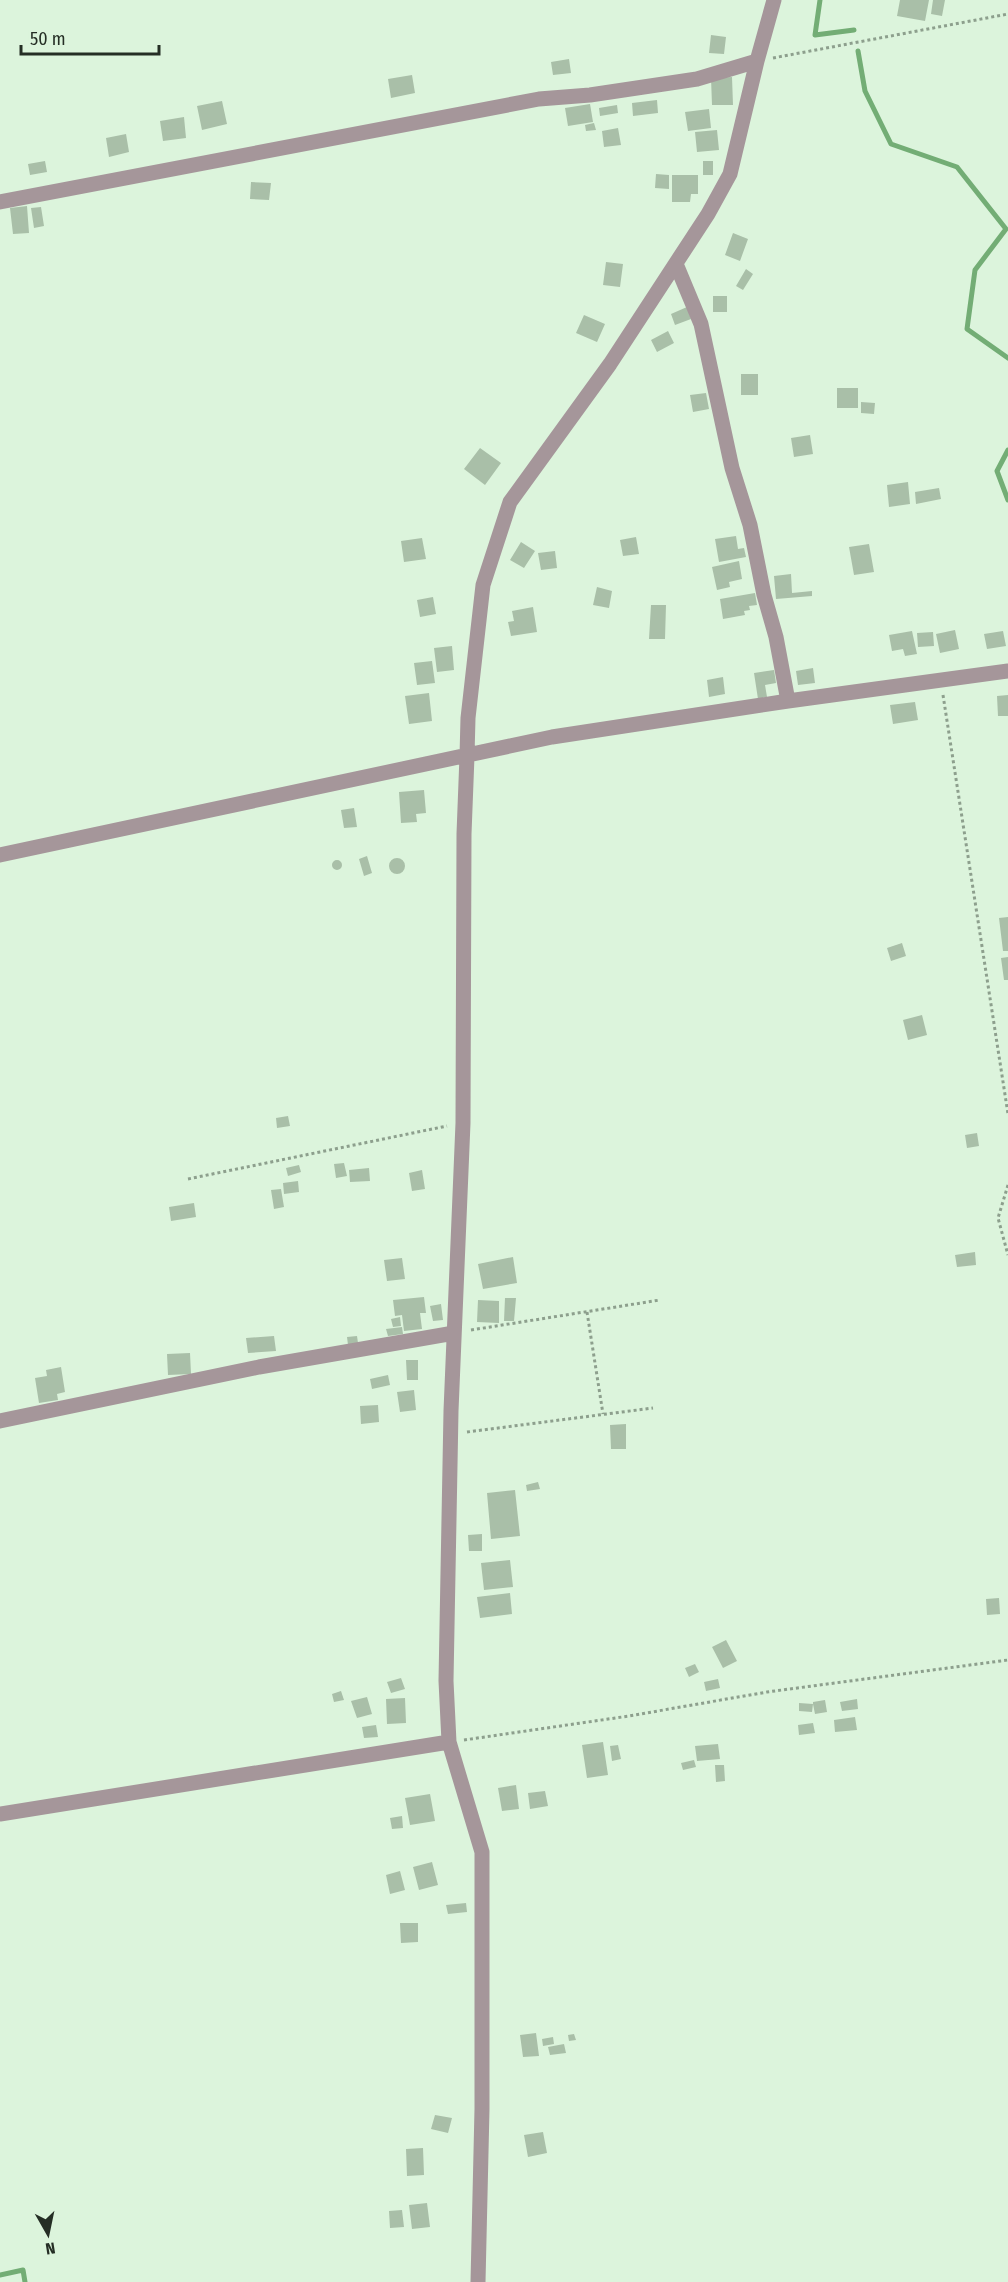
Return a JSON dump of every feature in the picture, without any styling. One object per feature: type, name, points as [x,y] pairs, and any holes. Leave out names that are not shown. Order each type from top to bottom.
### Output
[{"type":"street","points":[[478,2282],[482,2109],[482,1852],[449,1742],[446,1681],[454,1333],[463,1123],[464,834],[468,718],[483,585],[510,502],[610,364],[708,214],[730,174],[774,0]]},
{"type":"street","points":[[0,202],[539,99],[590,95],[697,79],[757,62]]},
{"type":"street","points":[[676,264],[701,324],[732,468],[750,525],[764,595],[776,637],[788,701]]},
{"type":"street","points":[[0,855],[552,737],[788,701],[1008,671]]},
{"type":"street","points":[[0,1420],[259,1367],[454,1333]]},
{"type":"street","points":[[0,1814],[449,1742]]},
{"type":"path","points":[[757,62],[1008,14]]},
{"type":"path","points":[[940,680],[1008,1114]]},
{"type":"path","points":[[188,1179],[463,1123]]},
{"type":"path","points":[[1008,1185],[998,1218],[1008,1255]]},
{"type":"path","points":[[454,1333],[660,1300]]},
{"type":"path","points":[[587,1312],[603,1414]]},
{"type":"path","points":[[452,1434],[653,1408]]},
{"type":"path","points":[[449,1742],[629,1716],[767,1692],[1008,1660]]},
{"type":"building","points":[[900,0],[929,0],[925,21],[897,16]]},
{"type":"building","points":[[933,0],[945,0],[942,16],[931,14]]},
{"type":"building","points":[[711,35],[726,37],[724,54],[709,53]]},
{"type":"building","points":[[569,59],[571,73],[553,75],[551,62]]},
{"type":"building","points":[[412,75],[415,93],[391,98],[388,79]]},
{"type":"building","points":[[732,77],[733,105],[712,105],[711,78]]},
{"type":"building","points":[[657,100],[658,113],[633,116],[632,103]]},
{"type":"building","points":[[222,101],[227,124],[202,130],[197,106]]},
{"type":"building","points":[[590,104],[593,122],[568,126],[565,108]]},
{"type":"building","points":[[617,105],[618,113],[600,116],[599,108]]},
{"type":"building","points":[[709,109],[711,128],[688,131],[685,112]]},
{"type":"building","points":[[184,117],[186,138],[163,141],[160,121]]},
{"type":"building","points":[[594,123],[596,130],[586,131],[585,125]]},
{"type":"building","points":[[618,128],[621,145],[604,147],[602,131]]},
{"type":"building","points":[[717,130],[719,150],[697,152],[695,132]]},
{"type":"building","points":[[126,134],[129,152],[109,157],[106,138]]},
{"type":"building","points":[[45,161],[47,172],[30,175],[28,164]]},
{"type":"building","points":[[703,161],[713,161],[713,175],[703,175]]},
{"type":"building","points":[[656,174],[669,175],[669,189],[655,188]]},
{"type":"building","points":[[672,175],[698,175],[698,194],[691,194],[690,202],[672,202]]},
{"type":"building","points":[[251,182],[271,183],[269,200],[250,199]]},
{"type":"building","points":[[27,206],[29,233],[13,234],[10,208]]},
{"type":"building","points":[[41,207],[44,226],[34,228],[31,208]]},
{"type":"building","points":[[733,233],[748,239],[740,261],[725,255]]},
{"type":"building","points":[[606,262],[623,264],[620,287],[603,285]]},
{"type":"building","points":[[746,269],[753,274],[743,290],[736,286]]},
{"type":"building","points":[[713,296],[727,296],[727,312],[713,312]]},
{"type":"building","points":[[687,307],[691,319],[675,325],[671,314]]},
{"type":"building","points":[[584,315],[605,324],[597,342],[576,333]]},
{"type":"building","points":[[668,331],[674,343],[657,352],[651,340]]},
{"type":"building","points":[[741,374],[758,374],[758,395],[741,395]]},
{"type":"building","points":[[837,388],[858,388],[858,408],[837,408]]},
{"type":"building","points":[[706,393],[709,409],[693,412],[690,395]]},
{"type":"building","points":[[861,402],[875,403],[874,414],[861,413]]},
{"type":"building","points":[[810,435],[813,454],[794,457],[791,438]]},
{"type":"building","points":[[480,448],[501,463],[485,485],[464,469]]},
{"type":"building","points":[[908,482],[910,504],[889,507],[887,485]]},
{"type":"building","points":[[939,488],[941,499],[916,504],[915,492]]},
{"type":"building","points":[[736,536],[738,549],[744,548],[746,557],[719,562],[715,539]]},
{"type":"building","points":[[636,537],[639,554],[623,556],[620,540]]},
{"type":"building","points":[[422,538],[426,559],[404,562],[401,541]]},
{"type":"building","points":[[521,542],[535,551],[524,568],[510,560]]},
{"type":"building","points":[[869,544],[874,572],[854,575],[849,547]]},
{"type":"building","points":[[555,551],[557,568],[541,570],[538,553]]},
{"type":"building","points":[[739,561],[742,579],[729,582],[730,587],[717,590],[712,567]]},
{"type":"building","points":[[791,574],[792,593],[812,591],[812,596],[776,599],[774,576]]},
{"type":"building","points":[[597,587],[612,591],[609,608],[593,605]]},
{"type":"building","points":[[755,593],[757,605],[749,606],[750,610],[744,611],[745,615],[723,619],[720,599]]},
{"type":"building","points":[[433,597],[436,614],[420,617],[417,600]]},
{"type":"building","points":[[651,605],[666,605],[665,639],[649,639]]},
{"type":"building","points":[[533,607],[537,632],[511,636],[508,622],[514,621],[512,611]]},
{"type":"building","points":[[955,630],[959,649],[940,653],[936,634]]},
{"type":"building","points":[[912,631],[917,654],[905,656],[903,649],[892,651],[889,635]]},
{"type":"building","points":[[1003,631],[1006,646],[987,649],[984,634]]},
{"type":"building","points":[[933,632],[934,646],[918,647],[917,633]]},
{"type":"building","points":[[452,646],[454,670],[437,672],[434,648]]},
{"type":"building","points":[[432,661],[435,683],[417,685],[414,663]]},
{"type":"building","points":[[813,668],[815,683],[798,685],[796,671]]},
{"type":"building","points":[[774,670],[776,683],[765,685],[767,697],[758,699],[754,673]]},
{"type":"building","points":[[723,677],[725,694],[709,697],[707,680]]},
{"type":"building","points":[[429,693],[432,721],[409,724],[405,696]]},
{"type":"building","points":[[1008,695],[1008,716],[998,716],[997,696]]},
{"type":"building","points":[[915,702],[918,720],[893,724],[890,705]]},
{"type":"building","points":[[424,790],[426,813],[416,814],[417,822],[401,823],[399,792]]},
{"type":"building","points":[[354,808],[357,827],[344,828],[341,810]]},
{"type":"building","points":[[367,856],[372,873],[364,876],[359,859]]},
{"type":"building","points":[[394,858],[400,858],[405,866],[403,872],[394,874],[389,869],[389,863]]},
{"type":"building","points":[[337,860],[342,865],[337,870],[332,865]]},
{"type":"building","points":[[1008,917],[1008,951],[1003,951],[999,918]]},
{"type":"building","points":[[902,943],[906,956],[891,961],[887,948]]},
{"type":"building","points":[[1008,957],[1008,980],[1004,980],[1001,958]]},
{"type":"building","points":[[922,1015],[927,1035],[908,1040],[903,1020]]},
{"type":"building","points":[[288,1116],[290,1126],[277,1128],[276,1118]]},
{"type":"building","points":[[977,1133],[979,1146],[967,1148],[965,1135]]},
{"type":"building","points":[[344,1163],[347,1176],[336,1178],[334,1164]]},
{"type":"building","points":[[299,1165],[301,1172],[288,1176],[286,1168]]},
{"type":"building","points":[[369,1168],[370,1181],[350,1182],[349,1170]]},
{"type":"building","points":[[422,1170],[425,1189],[412,1191],[409,1173]]},
{"type":"building","points":[[298,1181],[299,1192],[284,1194],[283,1183]]},
{"type":"building","points":[[281,1189],[284,1207],[274,1209],[271,1190]]},
{"type":"building","points":[[194,1203],[196,1217],[171,1221],[169,1207]]},
{"type":"building","points":[[975,1252],[976,1265],[957,1267],[955,1255]]},
{"type":"building","points":[[513,1257],[517,1283],[483,1289],[478,1264]]},
{"type":"building","points":[[402,1258],[405,1279],[387,1281],[384,1260]]},
{"type":"building","points":[[424,1297],[426,1313],[420,1313],[422,1329],[404,1331],[402,1315],[395,1316],[393,1300]]},
{"type":"building","points":[[505,1298],[516,1298],[514,1321],[504,1321]]},
{"type":"building","points":[[478,1300],[499,1301],[499,1323],[477,1322]]},
{"type":"building","points":[[441,1304],[443,1320],[433,1321],[430,1306]]},
{"type":"building","points":[[400,1317],[401,1326],[393,1327],[391,1319]]},
{"type":"building","points":[[402,1327],[403,1334],[388,1336],[386,1329]]},
{"type":"building","points":[[274,1336],[276,1351],[248,1353],[246,1338]]},
{"type":"building","points":[[357,1336],[358,1343],[348,1345],[347,1337]]},
{"type":"building","points":[[190,1353],[191,1374],[168,1375],[167,1354]]},
{"type":"building","points":[[406,1360],[418,1360],[418,1380],[407,1380]]},
{"type":"building","points":[[61,1367],[65,1392],[57,1394],[58,1400],[39,1403],[35,1378],[47,1376],[46,1370]]},
{"type":"building","points":[[388,1375],[390,1385],[372,1389],[370,1379]]},
{"type":"building","points":[[414,1390],[416,1410],[400,1412],[397,1392]]},
{"type":"building","points":[[378,1405],[379,1422],[361,1424],[360,1406]]},
{"type":"building","points":[[626,1424],[626,1449],[611,1449],[610,1425]]},
{"type":"building","points":[[538,1482],[540,1489],[527,1491],[526,1485]]},
{"type":"building","points":[[515,1490],[520,1536],[491,1539],[487,1493]]},
{"type":"building","points":[[482,1534],[482,1551],[469,1551],[468,1535]]},
{"type":"building","points":[[510,1560],[513,1587],[484,1590],[481,1563]]},
{"type":"building","points":[[510,1593],[512,1614],[480,1618],[477,1597]]},
{"type":"building","points":[[999,1598],[1000,1614],[987,1615],[986,1599]]},
{"type":"building","points":[[726,1640],[737,1661],[723,1668],[712,1647]]},
{"type":"building","points":[[695,1664],[699,1672],[689,1677],[685,1668]]},
{"type":"building","points":[[401,1678],[405,1689],[391,1693],[387,1682]]},
{"type":"building","points":[[718,1679],[720,1688],[706,1691],[704,1682]]},
{"type":"building","points":[[341,1691],[344,1700],[334,1702],[332,1694]]},
{"type":"building","points":[[367,1697],[372,1714],[357,1718],[351,1701]]},
{"type":"building","points":[[405,1698],[406,1723],[387,1724],[386,1699]]},
{"type":"building","points":[[857,1699],[858,1709],[842,1711],[840,1702]]},
{"type":"building","points":[[825,1700],[827,1712],[815,1714],[813,1702]]},
{"type":"building","points":[[799,1703],[813,1704],[812,1712],[799,1711]]},
{"type":"building","points":[[855,1717],[857,1730],[835,1732],[834,1720]]},
{"type":"building","points":[[813,1723],[815,1733],[799,1735],[798,1725]]},
{"type":"building","points":[[376,1725],[378,1737],[364,1738],[362,1727]]},
{"type":"building","points":[[603,1742],[608,1775],[587,1778],[582,1745]]},
{"type":"building","points":[[718,1744],[720,1759],[697,1761],[695,1746]]},
{"type":"building","points":[[618,1745],[621,1759],[612,1761],[610,1746]]},
{"type":"building","points":[[694,1760],[696,1767],[683,1770],[681,1763]]},
{"type":"building","points":[[715,1765],[724,1765],[725,1781],[716,1782]]},
{"type":"building","points":[[516,1785],[519,1809],[502,1811],[498,1788]]},
{"type":"building","points":[[545,1791],[548,1806],[530,1809],[528,1793]]},
{"type":"building","points":[[430,1794],[435,1821],[410,1825],[405,1798]]},
{"type":"building","points":[[402,1816],[403,1828],[392,1829],[390,1818]]},
{"type":"building","points":[[432,1862],[438,1885],[419,1890],[413,1867]]},
{"type":"building","points":[[400,1871],[405,1890],[390,1894],[386,1875]]},
{"type":"building","points":[[466,1903],[467,1912],[448,1914],[446,1905]]},
{"type":"building","points":[[400,1923],[418,1923],[418,1942],[401,1943]]},
{"type":"building","points":[[536,2033],[539,2056],[523,2057],[520,2035]]},
{"type":"building","points":[[574,2034],[576,2040],[569,2041],[568,2035]]},
{"type":"building","points":[[553,2037],[554,2044],[543,2046],[542,2039]]},
{"type":"building","points":[[564,2044],[566,2053],[550,2055],[548,2047]]},
{"type":"building","points":[[435,2115],[452,2118],[448,2133],[431,2129]]},
{"type":"building","points":[[543,2132],[547,2153],[528,2157],[524,2135]]},
{"type":"building","points":[[423,2148],[424,2175],[407,2176],[406,2149]]},
{"type":"building","points":[[427,2203],[430,2227],[412,2229],[409,2205]]},
{"type":"building","points":[[402,2210],[404,2227],[390,2228],[389,2211]]},
{"type":"waterway","points":[[820,0],[815,35],[854,30]]},
{"type":"waterway","points":[[858,51],[865,91],[891,144],[957,167],[1006,229],[975,270],[967,329],[1008,358]]},
{"type":"waterway","points":[[1008,450],[997,471],[1008,500]]},
{"type":"waterway","points":[[0,2275],[23,2270],[25,2282]]}]
